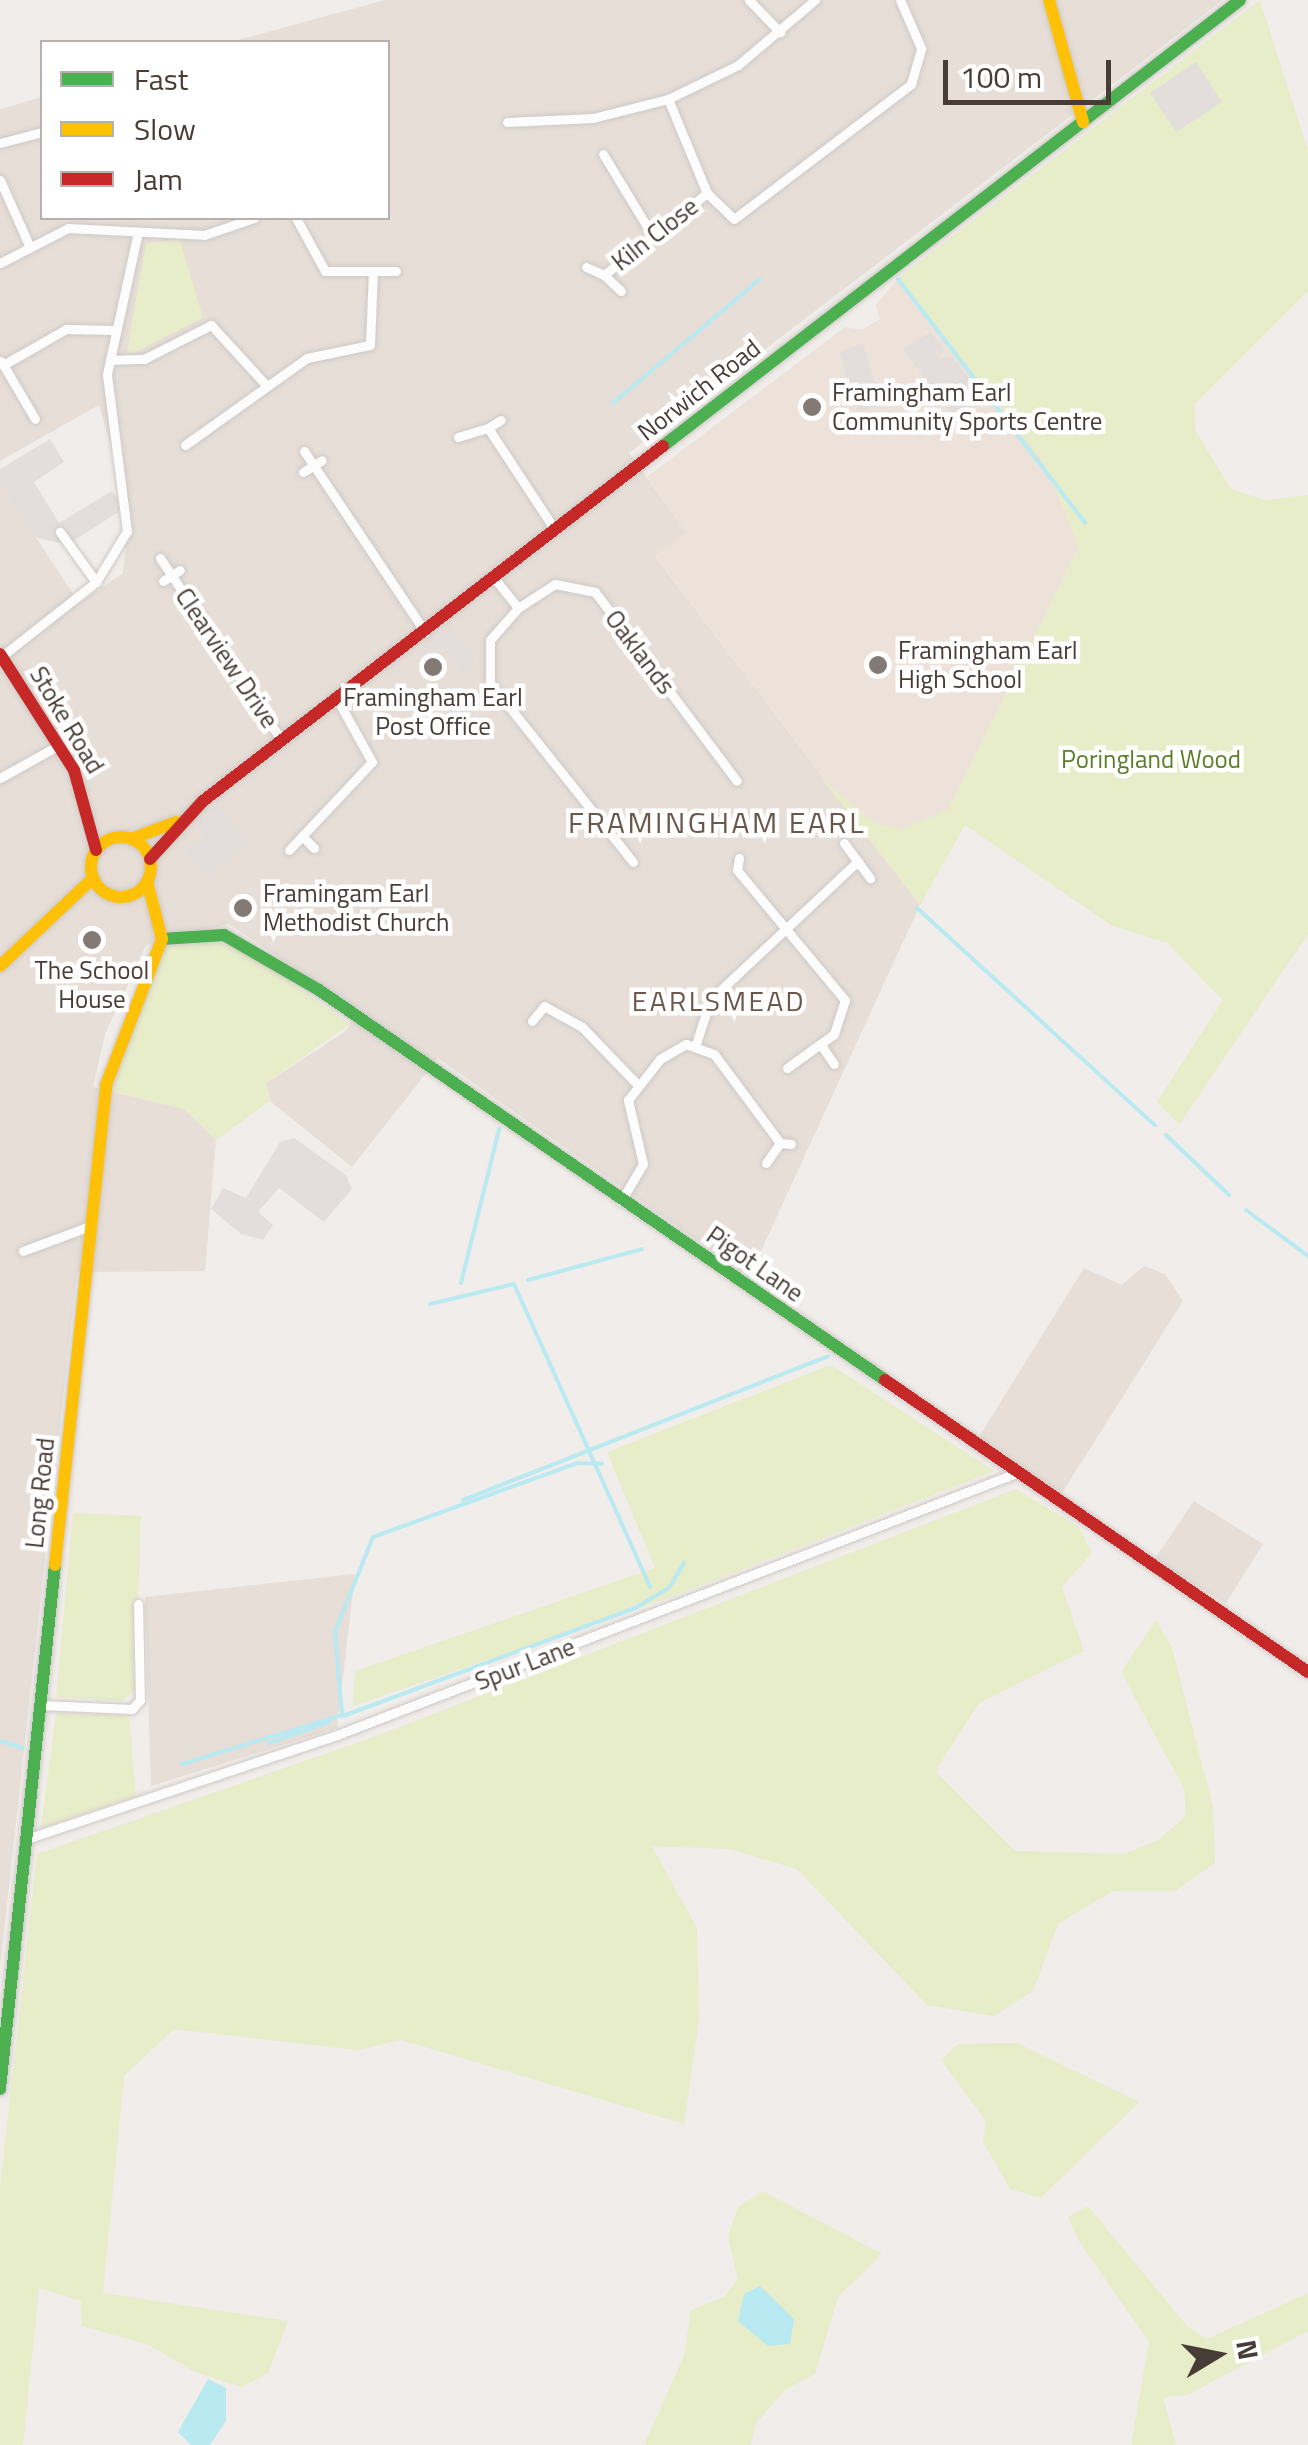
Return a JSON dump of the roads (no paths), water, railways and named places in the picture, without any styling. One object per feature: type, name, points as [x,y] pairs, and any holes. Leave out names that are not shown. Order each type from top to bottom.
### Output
[{"type":"street","points":[[749,0],[780,32]]},
{"type":"street","points":[[508,122],[593,118],[668,99],[780,32],[816,0]]},
{"type":"street","points":[[668,99],[707,193],[734,219],[911,84],[921,48],[900,0]]},
{"type":"street","points":[[1049,0],[1083,122]]},
{"type":"street","name":"Norwich Road","points":[[150,859],[187,816],[282,740],[1240,0]]},
{"type":"street","points":[[0,144],[40,133]]},
{"type":"street","points":[[603,154],[652,235]]},
{"type":"street","points":[[0,180],[30,245]]},
{"type":"street","name":"Kiln Close","points":[[604,275],[707,193]]},
{"type":"street","points":[[160,233],[161,220]]},
{"type":"street","points":[[0,263],[68,228],[218,232],[249,220]]},
{"type":"street","points":[[297,220],[325,272],[396,271]]},
{"type":"street","points":[[1,655],[96,582],[127,531],[110,360],[138,232]]},
{"type":"street","name":"Kiln Close","points":[[586,266],[604,275],[621,291]]},
{"type":"street","points":[[185,445],[256,402],[266,385],[307,358],[370,345],[373,271]]},
{"type":"street","points":[[110,360],[144,359],[211,324],[266,385]]},
{"type":"street","points":[[35,419],[1,362],[66,329],[115,330]]},
{"type":"street","points":[[458,437],[501,420]]},
{"type":"street","points":[[488,428],[555,530]]},
{"type":"street","points":[[304,451],[425,632]]},
{"type":"street","points":[[60,532],[96,582]]},
{"type":"street","name":"Clearview Drive","points":[[160,558],[282,740]]},
{"type":"street","points":[[494,578],[518,608]]},
{"type":"street","name":"Oaklands","points":[[634,862],[490,683],[490,640],[518,608],[555,584],[595,592],[737,781]]},
{"type":"street","name":"Stoke Road","points":[[1,655],[59,745],[92,811],[115,838]]},
{"type":"street","points":[[289,850],[372,762],[337,700]]},
{"type":"street","points":[[0,778],[59,745]]},
{"type":"street","name":"Stoke Road","points":[[92,811],[96,850]]},
{"type":"street","name":"Norwich Road","points":[[132,839],[187,816]]},
{"type":"street","points":[[302,836],[314,848]]},
{"type":"street","points":[[0,966],[73,906],[94,878],[96,850],[115,838],[132,839],[150,859],[147,881],[162,939]]},
{"type":"street","points":[[844,843],[870,878]]},
{"type":"street","points":[[739,858],[735,874],[787,925],[845,1000],[844,1023],[787,1068]]},
{"type":"street","points":[[696,1044],[710,1000],[858,861]]},
{"type":"street","points":[[94,878],[108,893]]},
{"type":"street","points":[[124,896],[147,881]]},
{"type":"street","points":[[73,906],[108,893],[124,896],[153,915]]},
{"type":"street","name":"Pigot Lane","points":[[162,939],[224,935],[246,946],[1308,1672]]},
{"type":"street","name":"Long Road","points":[[0,2088],[109,1062],[162,939]]},
{"type":"street","points":[[532,1020],[550,995]]},
{"type":"street","points":[[544,1006],[602,1042],[638,1086]]},
{"type":"street","points":[[621,1201],[643,1164],[626,1108],[638,1086],[673,1049],[696,1044],[720,1062],[785,1144],[766,1164]]},
{"type":"street","points":[[820,1045],[834,1064]]},
{"type":"street","points":[[22,1251],[90,1226]]},
{"type":"street","name":"Spur Lane","points":[[26,1839],[337,1735],[1019,1472]]},
{"type":"street","points":[[40,1705],[132,1709],[140,1700],[138,1604]]},
{"type":"water","points":[[760,2286],[794,2319],[790,2344],[768,2346],[738,2321],[744,2294]]},
{"type":"water","points":[[208,2379],[226,2388],[226,2421],[210,2445],[191,2445],[178,2432]]},
{"type":"waterway","points":[[613,403],[760,279]]},
{"type":"waterway","points":[[898,279],[1085,523]]},
{"type":"waterway","points":[[917,908],[1155,1125]]},
{"type":"waterway","points":[[461,1283],[499,1129]]},
{"type":"waterway","points":[[1166,1135],[1229,1195]]},
{"type":"waterway","points":[[1246,1210],[1308,1256]]},
{"type":"waterway","points":[[528,1280],[642,1249]]},
{"type":"waterway","points":[[430,1304],[514,1284],[650,1587]]},
{"type":"waterway","points":[[463,1500],[828,1356]]},
{"type":"waterway","points":[[182,1764],[342,1715],[335,1632],[373,1537],[577,1463],[602,1464]]},
{"type":"waterway","points":[[343,1716],[637,1607],[669,1588],[684,1563]]},
{"type":"waterway","points":[[269,1743],[329,1722]]},
{"type":"waterway","points":[[0,1741],[23,1748]]},
{"type":"place","name":"Framingham Earl Community Sports Centre","points":[[812,407]]},
{"type":"place","name":"Framingham Earl High School","points":[[878,665]]},
{"type":"place","name":"Framingham Earl Post Office","points":[[433,667]]},
{"type":"place","name":"Framingam Earl Methodist Church","points":[[243,908]]},
{"type":"place","name":"The School House","points":[[92,940]]},
{"type":"district","name":"FRAMINGHAM EARL","points":[[717,822]]},
{"type":"district","name":"EARLSMEAD","points":[[719,1001]]},
{"type":"park label","name":"Poringland Wood","points":[[1151,759]]}]
